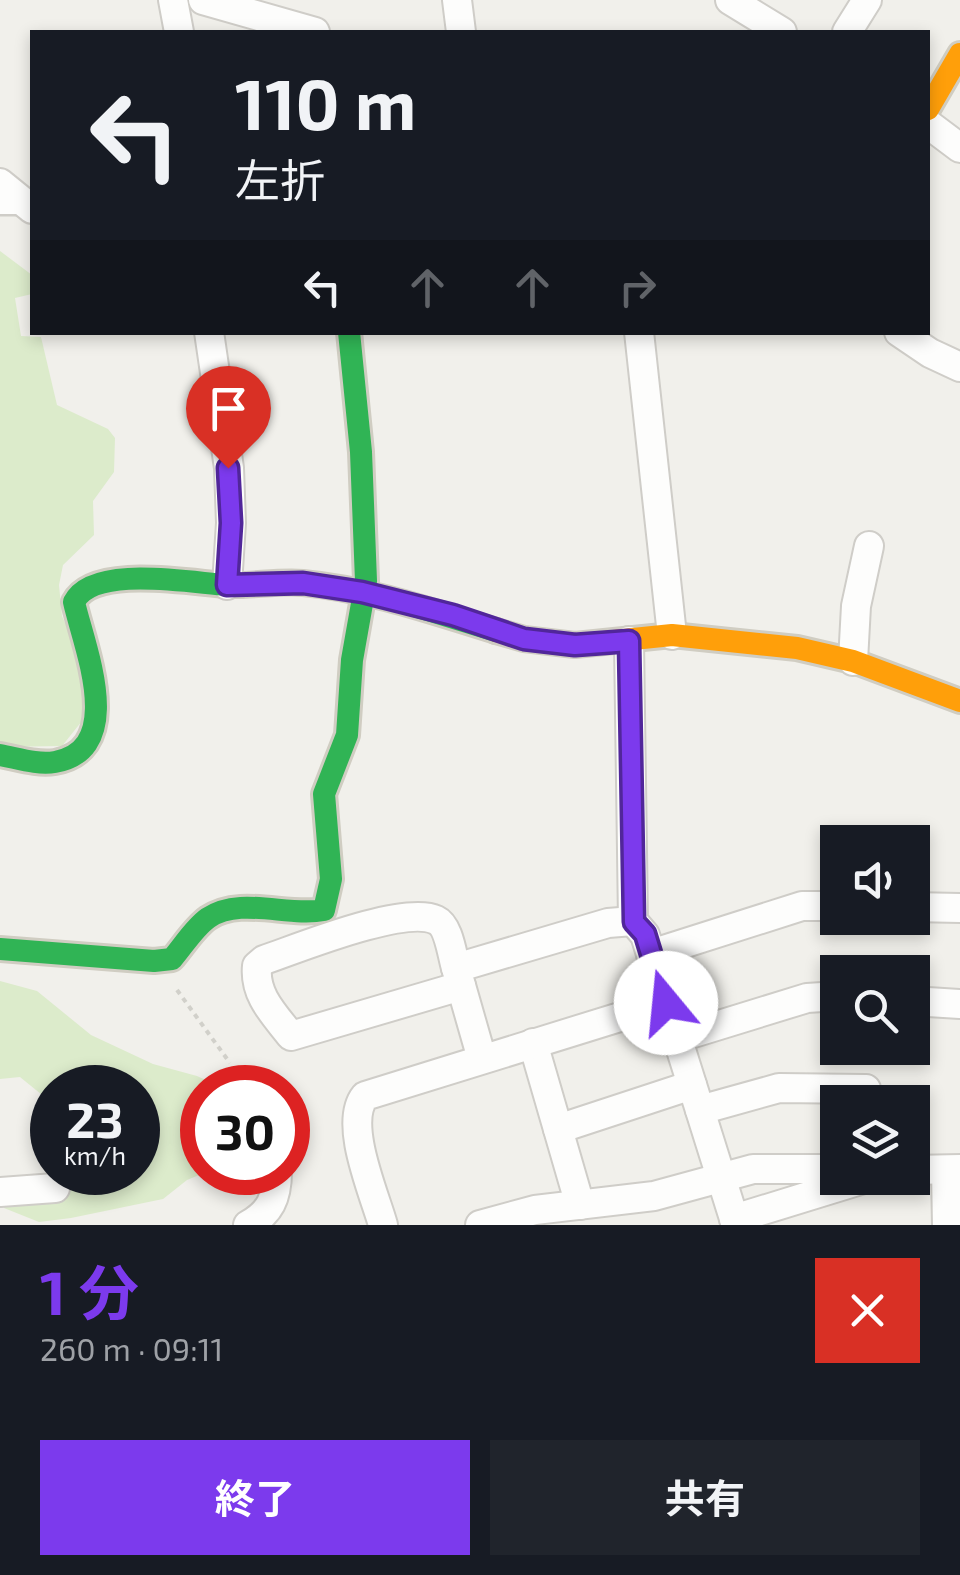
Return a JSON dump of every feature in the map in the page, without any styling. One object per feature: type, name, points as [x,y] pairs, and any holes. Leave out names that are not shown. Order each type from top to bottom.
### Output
[{"type":"street","points":[[173,0],[179,30]]},
{"type":"street","points":[[203,0],[308,30]]},
{"type":"street","points":[[456,0],[461,30]]},
{"type":"street","points":[[730,0],[779,30]]},
{"type":"street","points":[[847,30],[867,0]]},
{"type":"street","points":[[930,106],[960,54]]},
{"type":"street","points":[[930,126],[960,148]]},
{"type":"street","points":[[0,183],[30,206]]},
{"type":"street","points":[[208,335],[228,468],[231,523],[227,585]]},
{"type":"street","points":[[0,949],[154,961],[172,959],[215,914],[241,910],[304,914],[324,910],[330,878],[324,794],[346,735],[366,581],[361,452],[350,335]]},
{"type":"street","points":[[639,335],[672,636]]},
{"type":"street","points":[[903,335],[930,354],[960,366]]},
{"type":"street","points":[[854,661],[856,606],[869,546]]},
{"type":"street","points":[[0,755],[57,762],[71,758],[85,745],[94,726],[96,684],[74,602],[78,594],[95,586],[126,580],[169,578],[227,585],[303,583],[362,592],[453,615],[524,639],[575,645],[672,636],[796,648],[854,661],[960,701]]},
{"type":"street","points":[[629,641],[634,922]]},
{"type":"street","points":[[650,954],[802,906],[820,906]]},
{"type":"street","points":[[930,907],[960,908]]},
{"type":"street","points":[[482,1059],[459,977],[444,927],[437,920],[406,915],[264,960],[258,966],[256,978],[262,997],[291,1036],[459,977],[608,923],[634,922],[642,928],[735,1222],[820,1194]]},
{"type":"street","points":[[677,1038],[820,997]]},
{"type":"street","points":[[930,1002],[960,1004]]},
{"type":"street","points":[[383,1225],[356,1130],[358,1104],[365,1096],[666,1003]]},
{"type":"street","points":[[533,1043],[580,1205]]},
{"type":"street","points":[[558,1129],[696,1098],[779,1088],[820,1088]]},
{"type":"street","points":[[480,1225],[580,1205],[654,1196],[753,1169],[820,1170]]},
{"type":"street","points":[[947,1225],[953,1170]]},
{"type":"street","points":[[0,1192],[30,1190]]},
{"type":"street","points":[[264,1220],[274,1195]]},
{"type":"lane","points":[[0,207],[30,208]]},
{"type":"path","points":[[154,961],[231,1065]]},
{"type":"green space","points":[[0,251],[30,274],[30,294],[15,298],[21,336],[41,337],[57,405],[108,429],[115,438],[114,472],[93,501],[94,535],[63,565],[59,585],[62,616],[83,664],[82,721],[62,746],[0,747]]},
{"type":"green space","points":[[0,981],[37,991],[91,1035],[157,1065],[30,1065],[30,1085],[20,1077],[0,1079]]},
{"type":"green space","points":[[160,1066],[180,1071],[180,1186],[163,1199],[39,1222],[4,1208],[6,1200],[40,1195],[160,1195]]},
{"type":"traffic: fast","points":[[0,949],[154,961],[172,959],[198,927],[221,912],[235,908],[324,910],[331,879],[324,794],[347,735],[352,660],[366,581],[361,452],[349,335]]},
{"type":"traffic: fast","points":[[0,755],[55,762],[77,753],[90,737],[95,693],[74,602],[85,590],[101,583],[144,578],[227,585],[328,586],[377,596],[496,631]]},
{"type":"traffic: slow","points":[[930,106],[960,54]]},
{"type":"traffic: slow","points":[[496,631],[575,645],[672,635],[797,648],[853,661],[960,701]]},
{"type":"route","points":[[228,468],[231,523],[227,585],[303,583],[362,592],[453,615],[524,639],[575,645],[629,641],[634,922],[645,934],[666,1003]]}]
